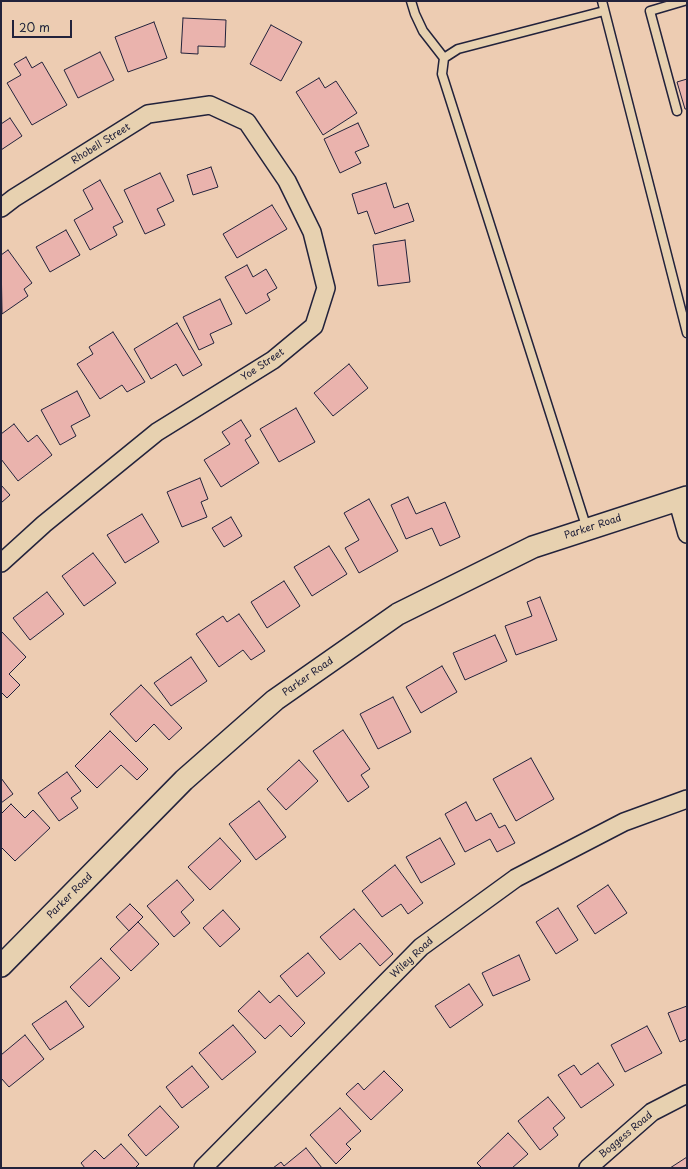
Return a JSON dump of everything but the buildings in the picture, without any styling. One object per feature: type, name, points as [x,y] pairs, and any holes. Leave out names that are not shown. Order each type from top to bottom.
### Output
[{"type":"street","name":"Rhobell Street","points":[[1,208],[14,198],[148,114],[210,105]]},
{"type":"street","name":"Yoe Street","points":[[1,563],[44,524],[157,432],[273,360],[314,326],[326,288],[312,232],[287,181],[247,122],[210,105]]},
{"type":"street","name":"Parker Road","points":[[1,966],[184,780],[275,700],[398,614],[533,547],[682,498]]},
{"type":"street","points":[[682,498],[687,534]]},
{"type":"street","name":"Wiley Road","points":[[203,1168],[421,947],[516,878],[624,822],[687,799]]},
{"type":"street","name":"Boggess Road","points":[[588,1168],[652,1112],[687,1094]]},
{"type":"lane","points":[[411,1],[423,31],[444,58],[442,74],[587,529]]},
{"type":"lane","points":[[602,1],[687,333]]},
{"type":"lane","points":[[677,111],[650,11],[684,1]]},
{"type":"lane","points":[[444,58],[458,49],[604,11]]}]
